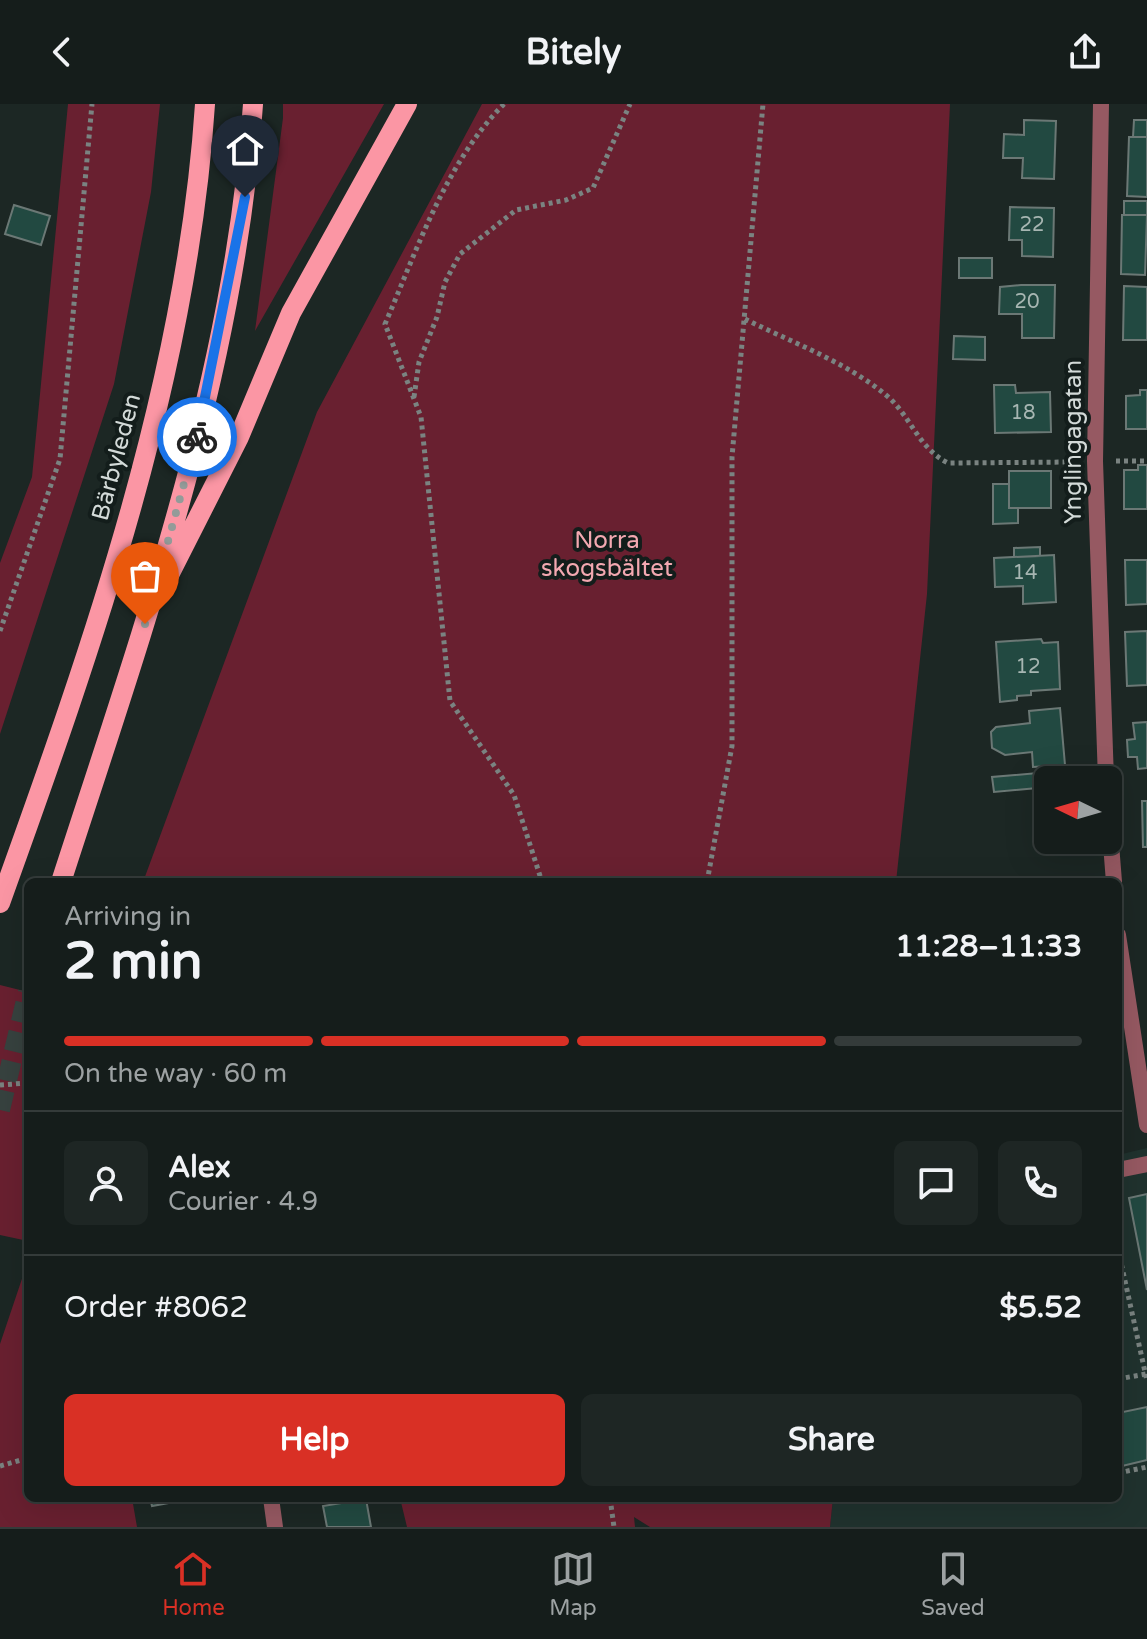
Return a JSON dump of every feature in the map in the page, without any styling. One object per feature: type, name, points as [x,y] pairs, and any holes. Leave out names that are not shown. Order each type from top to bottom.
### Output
[{"type":"main road","name":"Bärbyleden","points":[[0,903],[116,557],[149,436],[187,276],[199,191],[205,104]]},
{"type":"main road","points":[[62,878],[145,624],[194,451],[245,197],[253,104]]},
{"type":"main road","points":[[145,624],[239,437],[291,313],[407,104]]},
{"type":"street","name":"Ynglingagatan","points":[[1101,104],[1095,461],[1106,766]]},
{"type":"street","points":[[1112,854],[1114,878]]},
{"type":"street","points":[[1122,961],[1147,1125]]},
{"type":"street","points":[[1122,1169],[1147,1164]]},
{"type":"street","points":[[272,1502],[275,1527]]},
{"type":"path","points":[[0,631],[60,459],[92,104]]},
{"type":"path","points":[[504,104],[478,130],[422,237],[385,324],[421,417],[450,701],[514,795],[541,878]]},
{"type":"path","points":[[414,398],[419,362],[437,317],[445,282],[460,254],[516,210],[566,200],[593,188],[630,104]]},
{"type":"path","points":[[708,878],[732,746],[732,457],[763,104]]},
{"type":"path","points":[[745,319],[861,377],[889,397],[930,454],[948,463],[1147,461]]},
{"type":"path","points":[[0,1085],[24,1083]]},
{"type":"path","points":[[1122,1266],[1146,1377],[1122,1379]]},
{"type":"path","points":[[1122,1288],[1127,1287]]},
{"type":"path","points":[[0,1466],[24,1459]]},
{"type":"path","points":[[1122,1472],[1147,1467]]},
{"type":"path","points":[[611,1502],[614,1527]]},
{"type":"shaded area","points":[[1147,1148],[1147,1527],[830,1527],[833,1502],[1122,1502],[1122,1154]]},
{"type":"green space","points":[[68,104],[160,104],[151,192],[114,384],[0,734],[0,563],[32,477]]},
{"type":"green space","points":[[283,104],[384,104],[255,331],[283,118]]},
{"type":"green space","name":"Norra skogsbältet","points":[[482,104],[950,104],[927,594],[896,878],[144,878],[317,412]]},
{"type":"green space","points":[[0,985],[24,991],[24,1240],[0,1235]]},
{"type":"green space","points":[[24,1273],[24,1502],[133,1502],[137,1527],[0,1527],[0,1344]]},
{"type":"green space","points":[[401,1502],[833,1502],[830,1527],[650,1527],[634,1517],[635,1527],[407,1527]]},
{"type":"building","points":[[1024,120],[1056,121],[1054,179],[1022,178],[1023,158],[1003,158],[1004,134],[1024,135]]},
{"type":"building","points":[[1134,120],[1147,120],[1147,137],[1133,137]]},
{"type":"building","points":[[1129,137],[1147,137],[1147,197],[1127,196]]},
{"type":"building","points":[[1124,201],[1147,201],[1147,215],[1124,215]]},
{"type":"building","points":[[14,205],[50,216],[41,245],[5,234]]},
{"type":"building","points":[[1010,207],[1054,208],[1053,257],[1022,256],[1022,240],[1009,240]]},
{"type":"building","points":[[1122,215],[1147,215],[1145,275],[1121,274]]},
{"type":"building","points":[[959,258],[992,258],[992,278],[959,278]]},
{"type":"building","points":[[1055,285],[1054,338],[1022,338],[1022,314],[999,314],[1000,287]]},
{"type":"building","points":[[1124,286],[1147,287],[1147,340],[1123,340]]},
{"type":"building","points":[[954,336],[985,337],[985,360],[953,359]]},
{"type":"building","points":[[994,385],[1015,385],[1016,393],[1050,392],[1051,432],[995,433]]},
{"type":"building","points":[[1140,390],[1147,390],[1147,429],[1126,429],[1126,396],[1140,395]]},
{"type":"building","points":[[1138,465],[1147,465],[1147,509],[1124,509],[1124,470],[1138,470]]},
{"type":"building","points":[[1009,471],[1051,471],[1051,508],[1009,508]]},
{"type":"building","points":[[993,484],[1009,484],[1009,508],[1018,508],[1018,523],[993,524]]},
{"type":"building","points":[[1040,547],[1040,556],[1014,557],[1014,548]]},
{"type":"building","points":[[1054,555],[1056,602],[1023,604],[1023,586],[995,587],[994,558]]},
{"type":"building","points":[[1125,560],[1147,560],[1147,604],[1126,605]]},
{"type":"building","points":[[1147,631],[1147,685],[1127,686],[1125,632]]},
{"type":"building","points":[[1041,639],[1043,643],[1058,642],[1060,689],[1031,691],[1031,695],[1017,696],[1017,700],[1000,702],[996,642]]},
{"type":"building","points":[[1060,708],[1065,765],[1033,767],[1032,752],[1005,755],[992,748],[991,732],[996,727],[1030,723],[1029,711]]},
{"type":"building","points":[[1147,722],[1147,768],[1138,769],[1137,757],[1128,757],[1127,740],[1135,739],[1133,723]]},
{"type":"building","points":[[1034,773],[1034,788],[994,792],[992,777]]},
{"type":"building","points":[[1142,801],[1147,801],[1147,847],[1143,847]]},
{"type":"building","points":[[1147,1194],[1147,1290],[1129,1198]]},
{"type":"building","points":[[1147,1407],[1147,1460],[1122,1466],[1122,1412]]},
{"type":"building","points":[[151,1502],[174,1502],[152,1506]]},
{"type":"building","points":[[367,1502],[371,1527],[327,1527],[323,1506]]},
{"type":"tunnel","points":[[0,1110],[24,1009]]},
{"type":"way so far","points":[[145,624],[197,437]]},
{"type":"route","points":[[197,437],[245,197]]}]
